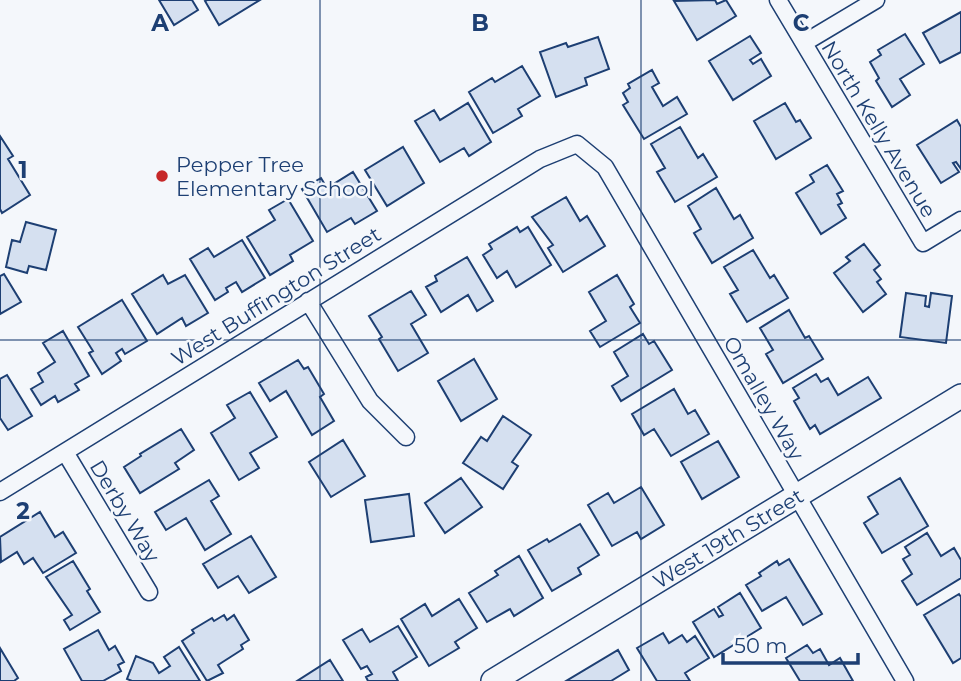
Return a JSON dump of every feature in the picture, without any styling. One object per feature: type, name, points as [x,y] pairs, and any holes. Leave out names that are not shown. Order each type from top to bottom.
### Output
[{"type":"main road","name":"West 19th Street","points":[[498,680],[961,396]]},
{"type":"street","name":"North Kelly Avenue","points":[[778,0],[923,243],[961,220]]},
{"type":"street","points":[[804,43],[876,0]]},
{"type":"street","name":"West Buffington Street","points":[[0,492],[540,159],[578,144]]},
{"type":"street","name":"Omalley Way","points":[[578,144],[605,167],[905,681]]},
{"type":"street","points":[[308,301],[370,401],[406,437]]},
{"type":"street","name":"Derby Way","points":[[65,452],[149,592]]},
{"type":"building","points":[[159,0],[192,0],[198,10],[174,25]]},
{"type":"building","points":[[260,0],[219,25],[205,1]]},
{"type":"building","points":[[715,0],[717,4],[726,0],[736,16],[697,40],[674,1]]},
{"type":"building","points":[[961,12],[961,52],[940,63],[923,33]]},
{"type":"building","points":[[905,34],[924,64],[900,79],[910,95],[892,107],[876,81],[879,78],[870,62],[881,55],[878,50]]},
{"type":"building","points":[[750,36],[761,53],[750,60],[753,64],[761,59],[771,76],[733,100],[709,61]]},
{"type":"building","points":[[598,37],[609,69],[585,78],[587,85],[556,97],[540,52],[566,43],[568,47]]},
{"type":"building","points":[[522,66],[540,96],[518,109],[522,116],[493,133],[469,92],[492,78],[495,82]]},
{"type":"building","points":[[652,70],[659,83],[652,87],[663,106],[677,97],[687,114],[644,139],[623,105],[628,102],[623,93],[630,88],[628,84]]},
{"type":"building","points":[[468,103],[491,142],[469,156],[464,148],[440,162],[415,121],[434,110],[440,120]]},
{"type":"building","points":[[785,103],[796,122],[800,120],[811,138],[776,159],[754,121]]},
{"type":"building","points":[[957,120],[961,127],[961,169],[956,162],[953,163],[959,172],[941,183],[917,145]]},
{"type":"building","points":[[680,127],[698,158],[703,154],[717,177],[675,202],[657,172],[665,168],[651,144]]},
{"type":"building","points":[[0,136],[13,156],[8,159],[30,195],[2,213],[0,209]]},
{"type":"building","points":[[403,147],[424,183],[387,206],[365,170]]},
{"type":"building","points":[[827,165],[843,191],[837,194],[842,203],[838,205],[846,218],[821,234],[796,193],[814,182],[810,175]]},
{"type":"building","points":[[353,172],[377,211],[355,224],[351,218],[327,232],[302,189],[321,178],[327,188]]},
{"type":"building","points":[[716,188],[734,219],[740,215],[753,238],[712,263],[694,233],[701,229],[688,206]]},
{"type":"building","points":[[566,197],[580,221],[587,216],[605,246],[563,272],[548,248],[553,245],[532,217]]},
{"type":"building","points":[[288,199],[313,241],[290,255],[293,261],[270,275],[247,237],[275,220],[269,210]]},
{"type":"building","points":[[26,222],[56,230],[46,270],[29,266],[27,273],[6,267],[12,240],[20,242]]},
{"type":"building","points":[[517,227],[520,232],[528,227],[551,265],[516,287],[507,271],[497,278],[483,255],[492,249],[489,244]]},
{"type":"building","points":[[242,240],[265,278],[242,292],[236,282],[226,288],[228,292],[215,300],[190,259],[208,248],[214,257]]},
{"type":"building","points":[[864,244],[880,265],[874,270],[881,279],[877,282],[886,294],[863,312],[834,273],[850,261],[846,257]]},
{"type":"building","points":[[753,250],[770,278],[774,275],[788,298],[747,322],[730,294],[738,290],[724,267]]},
{"type":"building","points":[[467,257],[493,301],[477,311],[468,295],[441,312],[426,287],[437,281],[435,276]]},
{"type":"building","points":[[4,274],[21,302],[0,314],[0,276]]},
{"type":"building","points":[[163,275],[168,284],[185,275],[208,313],[186,326],[182,318],[157,334],[132,294]]},
{"type":"building","points":[[617,275],[634,304],[630,307],[640,323],[600,347],[590,331],[606,321],[589,292]]},
{"type":"building","points":[[411,291],[426,315],[411,324],[428,353],[398,371],[369,316]]},
{"type":"building","points":[[906,293],[926,296],[925,306],[929,307],[931,293],[952,296],[946,343],[900,337]]},
{"type":"building","points":[[122,300],[147,341],[125,354],[122,349],[116,353],[121,361],[102,374],[89,353],[93,351],[78,327]]},
{"type":"building","points":[[789,310],[805,338],[809,336],[823,359],[783,383],[766,354],[773,350],[760,328]]},
{"type":"building","points":[[63,331],[89,376],[75,384],[79,390],[58,402],[55,396],[41,405],[31,389],[43,382],[38,373],[55,362],[43,343]]},
{"type":"building","points":[[643,334],[649,344],[654,341],[672,370],[621,401],[612,386],[628,376],[614,352]]},
{"type":"building","points":[[474,359],[497,399],[461,421],[438,381]]},
{"type":"building","points":[[298,360],[304,369],[308,367],[324,394],[320,397],[334,421],[312,435],[286,391],[270,401],[259,383]]},
{"type":"building","points":[[816,374],[821,382],[828,378],[838,395],[868,377],[881,398],[820,434],[815,425],[810,429],[794,401],[799,398],[793,388]]},
{"type":"building","points":[[7,375],[32,416],[8,430],[0,418],[0,379]]},
{"type":"building","points":[[674,389],[688,414],[695,410],[709,434],[671,456],[654,429],[644,435],[632,414]]},
{"type":"building","points":[[250,392],[277,437],[250,453],[259,468],[239,480],[211,433],[235,418],[227,405]]},
{"type":"building","points":[[503,416],[531,435],[512,462],[518,466],[503,489],[463,463],[481,437],[487,441]]},
{"type":"building","points":[[181,429],[194,450],[175,463],[179,469],[140,493],[124,467]]},
{"type":"building","points":[[343,440],[365,476],[331,497],[309,462]]},
{"type":"building","points":[[718,441],[739,477],[702,499],[681,462]]},
{"type":"building","points":[[461,478],[482,507],[445,533],[425,503]]},
{"type":"building","points":[[900,478],[928,526],[882,553],[864,523],[878,514],[868,497]]},
{"type":"building","points":[[209,480],[219,496],[211,501],[231,534],[205,550],[186,518],[166,530],[155,512]]},
{"type":"building","points":[[641,487],[664,525],[641,539],[637,532],[612,546],[588,505],[608,493],[614,503]]},
{"type":"building","points":[[409,494],[414,536],[371,542],[365,500]]},
{"type":"building","points":[[40,512],[55,537],[63,532],[76,553],[43,573],[33,558],[24,564],[17,552],[1,562],[0,537]]},
{"type":"building","points":[[580,524],[599,555],[578,568],[581,574],[552,591],[528,550],[547,539],[549,542]]},
{"type":"building","points":[[927,533],[941,556],[954,548],[961,560],[961,578],[917,605],[902,581],[912,574],[903,559],[910,555],[905,547]]},
{"type":"building","points":[[251,536],[276,577],[249,593],[238,576],[218,588],[203,564]]},
{"type":"building","points":[[519,556],[543,598],[514,616],[510,609],[487,622],[469,593],[498,575],[495,571]]},
{"type":"building","points":[[789,559],[822,614],[803,625],[786,597],[762,611],[746,585],[777,561],[779,565]]},
{"type":"building","points":[[73,561],[100,612],[70,630],[64,620],[72,615],[46,577]]},
{"type":"building","points":[[740,593],[761,628],[714,657],[693,622],[714,609],[719,617],[723,615],[718,607]]},
{"type":"building","points":[[959,594],[961,658],[953,663],[924,615]]},
{"type":"building","points":[[459,599],[477,628],[455,642],[459,648],[429,666],[401,619],[425,604],[432,616]]},
{"type":"building","points":[[224,615],[227,620],[234,615],[249,640],[241,645],[243,649],[218,665],[223,673],[207,681],[182,641],[194,633],[192,630],[212,618],[214,621]]},
{"type":"building","points":[[398,626],[417,657],[393,672],[398,681],[368,681],[366,677],[372,674],[367,666],[361,669],[343,640],[362,629],[370,642]]},
{"type":"building","points":[[98,630],[109,650],[115,646],[124,662],[118,665],[121,671],[103,681],[82,681],[64,649]]},
{"type":"building","points":[[663,633],[669,643],[682,635],[687,642],[695,636],[709,658],[685,673],[690,681],[657,681],[637,648]]},
{"type":"building","points":[[807,645],[813,653],[820,649],[829,665],[840,658],[853,681],[800,681],[786,658]]},
{"type":"building","points":[[179,647],[200,681],[127,679],[136,656],[153,663],[159,673],[170,666],[164,657]]},
{"type":"building","points":[[0,648],[18,678],[14,681],[0,681]]},
{"type":"building","points":[[618,650],[629,670],[611,681],[566,681]]},
{"type":"building","points":[[330,660],[343,681],[297,681]]},
{"type":"place","name":"Pepper Tree Elementary School","points":[[162,176]]}]
